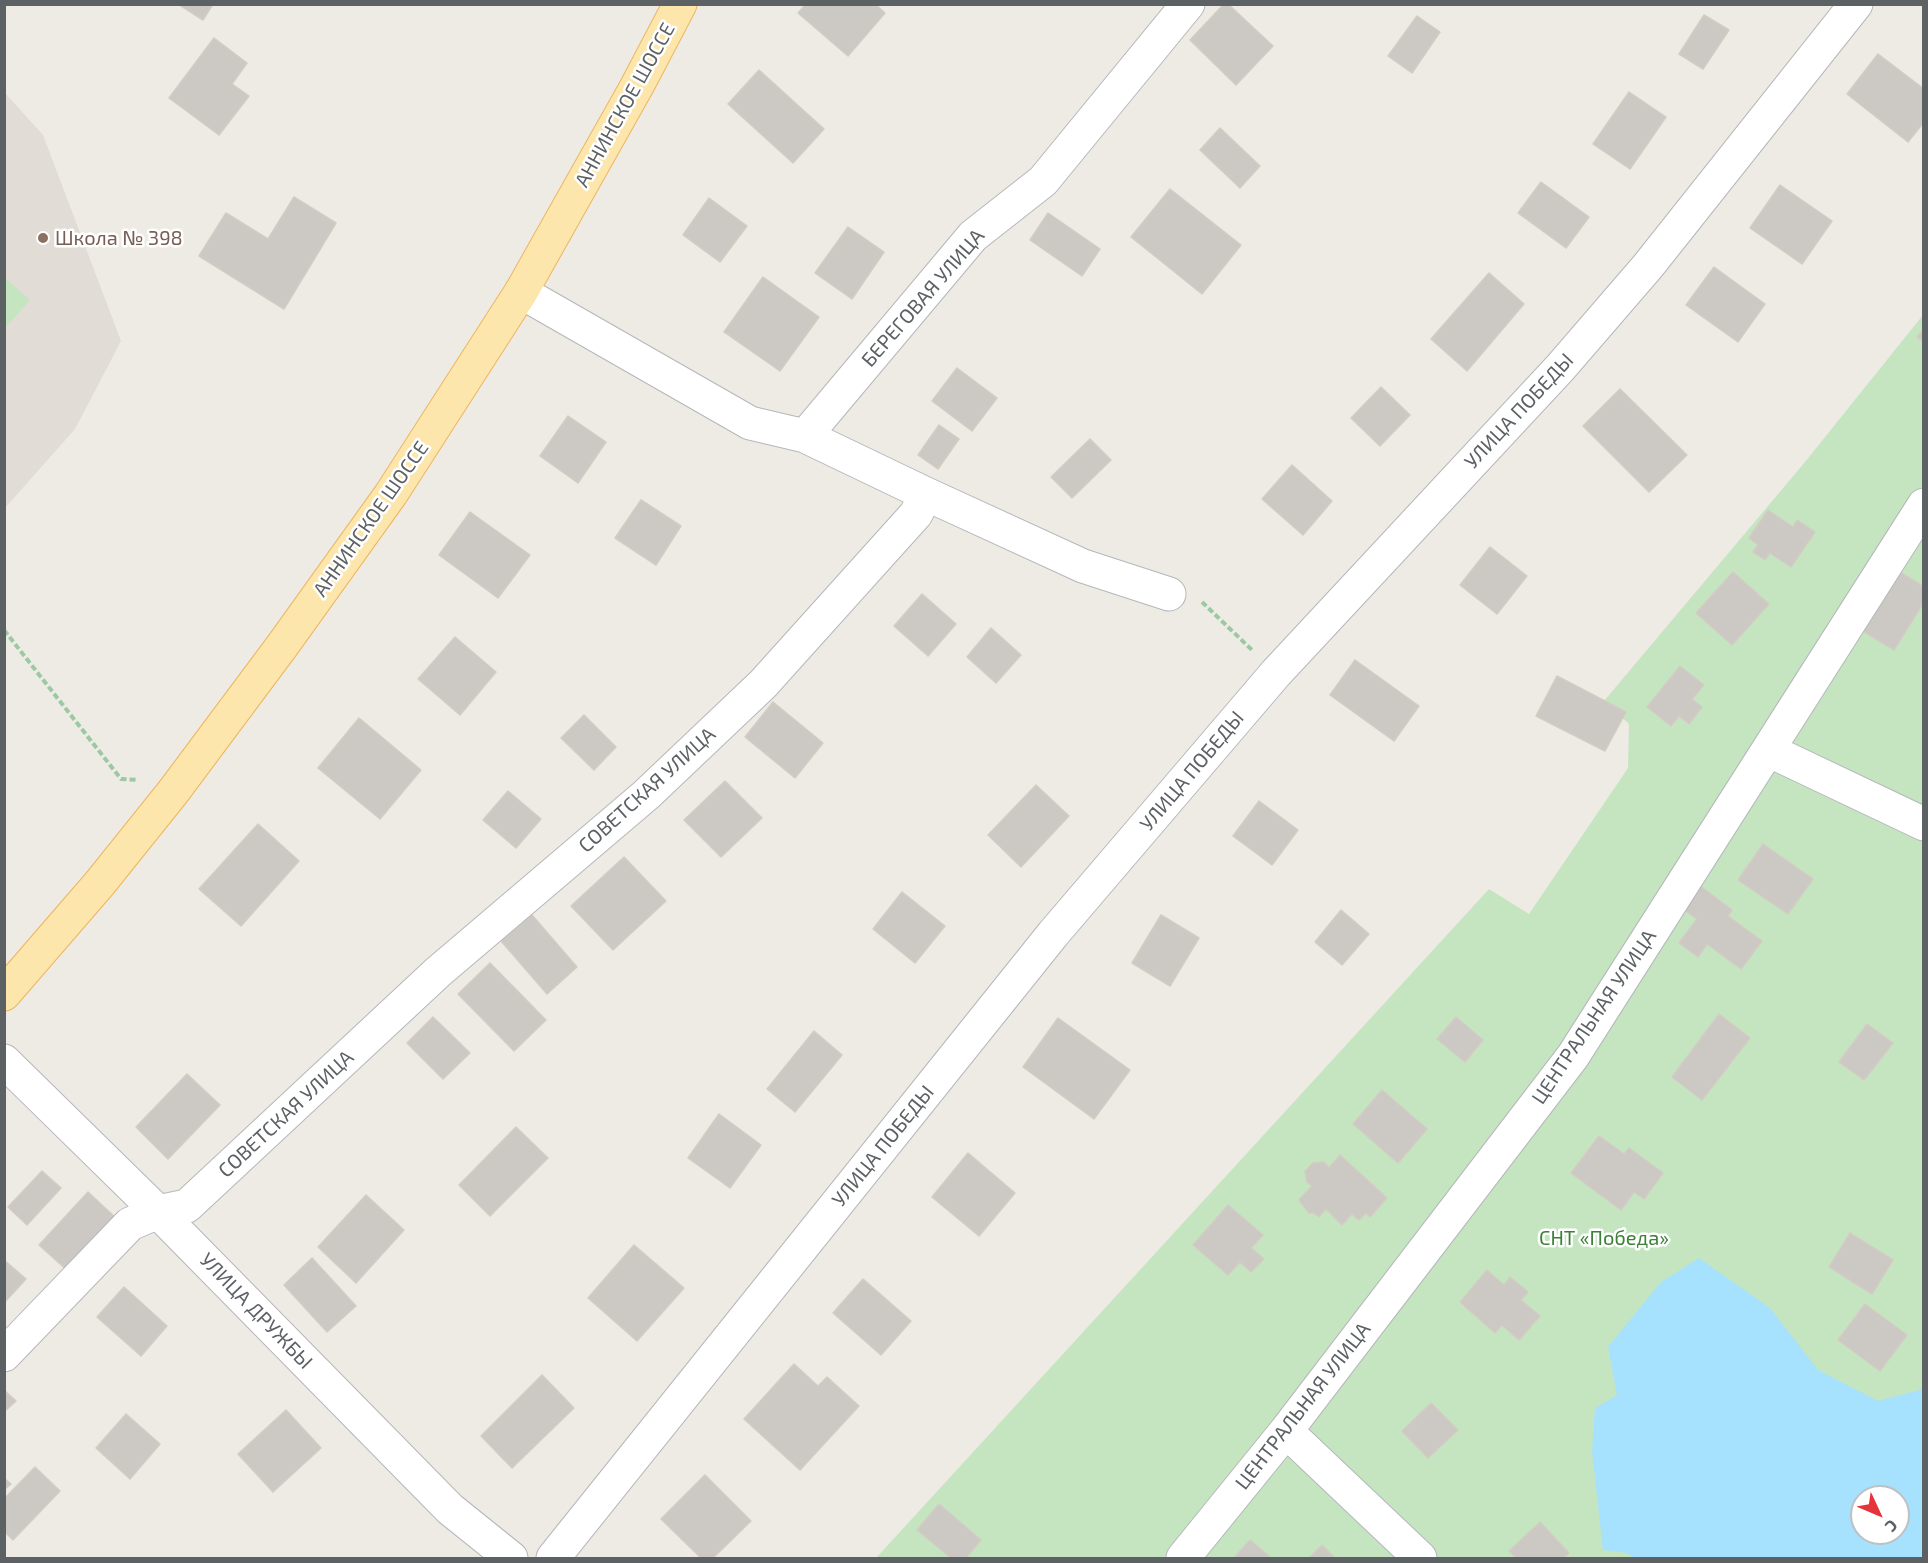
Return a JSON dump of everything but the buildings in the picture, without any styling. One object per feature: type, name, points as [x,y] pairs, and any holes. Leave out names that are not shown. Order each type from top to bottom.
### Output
[{"type":"main road","name":"АННИНСКОЕ ШОССЕ","points":[[4,994],[99,884],[173,792],[391,494],[521,292],[637,86],[680,4]]},
{"type":"street","name":"БЕРЕГОВАЯ УЛИЦА","points":[[805,436],[973,236],[1043,181],[1188,4]]},
{"type":"street","name":"УЛИЦА ПОБЕДЫ","points":[[553,1558],[1053,934],[1276,673],[1560,368],[1648,266],[1856,4]]},
{"type":"street","points":[[521,292],[750,423],[805,436],[1083,566],[1169,594]]},
{"type":"street","name":"СОВЕТСКАЯ УЛИЦА","points":[[4,1355],[130,1224],[158,1212],[187,1206],[438,972],[646,795],[763,684],[916,514],[926,494]]},
{"type":"street","name":"ЦЕНТРАЛЬНАЯ УЛИЦА","points":[[1183,1558],[1286,1431],[1573,1056],[1923,505]]},
{"type":"street","points":[[1768,750],[1923,824]]},
{"type":"street","name":"УЛИЦА ДРУЖБЫ","points":[[4,1061],[158,1212],[450,1509],[511,1558]]},
{"type":"street","points":[[1286,1431],[1420,1558]]},
{"type":"path","points":[[1169,594],[1187,588],[1276,673]]},
{"type":"path","points":[[4,630],[121,779],[141,781]]},
{"type":"shaded area","name":"Школа № 398","points":[[5,93],[43,135],[121,341],[75,429],[5,508]]},
{"type":"green space","points":[[4,277],[30,300],[5,328],[4,328]]},
{"type":"green space","name":"СНТ «Победа»","points":[[1923,315],[1923,1558],[876,1558],[1489,889],[1529,914],[1628,768],[1629,724],[1604,701],[1805,462]]},
{"type":"water","points":[[1699,1258],[1770,1308],[1818,1370],[1878,1401],[1923,1389],[1923,1558],[1634,1558],[1627,1553],[1603,1550],[1592,1451],[1595,1408],[1617,1395],[1608,1347],[1661,1282]]},
{"type":"place","name":"Школа № 398","points":[[43,238]]}]
